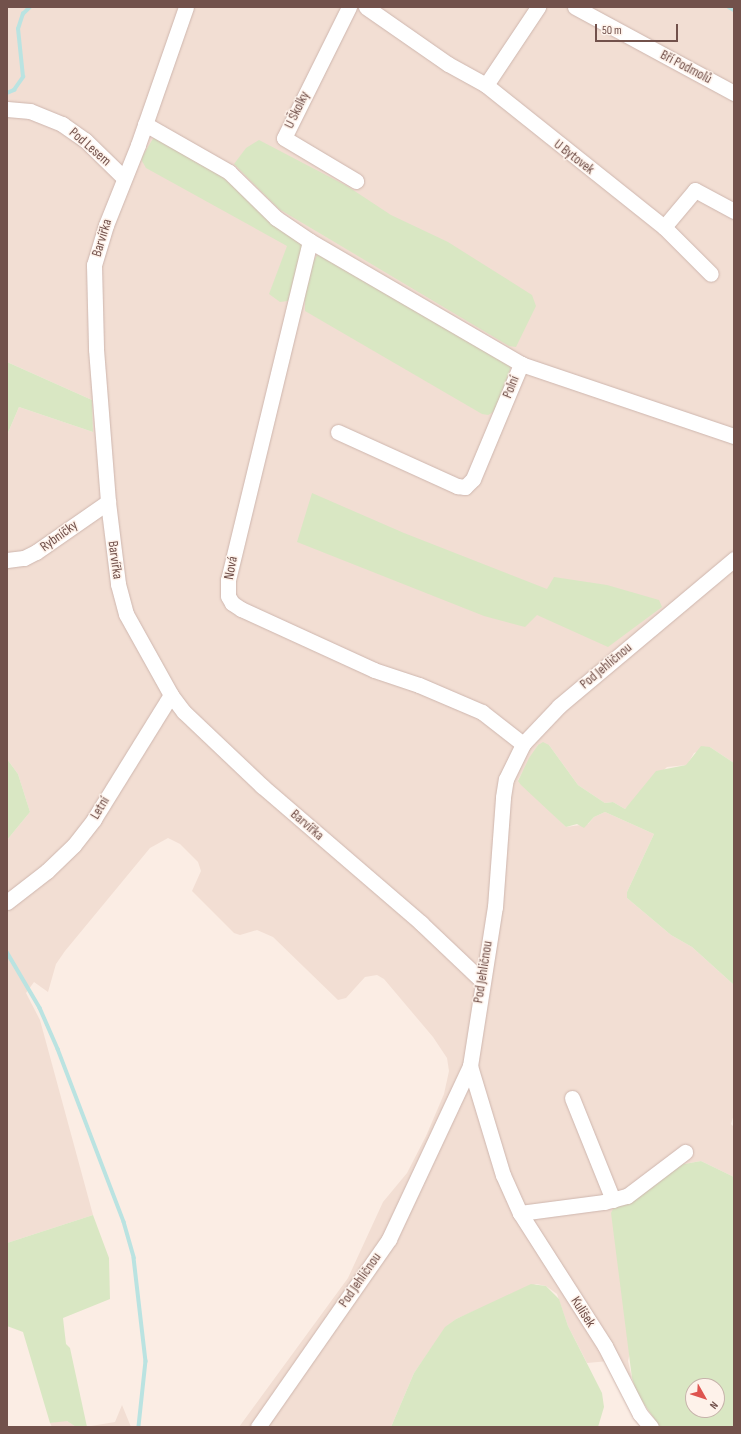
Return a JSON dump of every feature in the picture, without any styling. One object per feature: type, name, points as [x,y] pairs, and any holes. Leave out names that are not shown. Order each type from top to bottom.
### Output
[{"type":"street","name":"Barvířka","points":[[186,7],[145,124],[106,225],[94,265],[96,349],[108,502],[118,584],[126,614],[171,695],[184,712],[231,758],[421,923],[481,980]]},
{"type":"street","name":"U Školky","points":[[349,7],[284,138],[356,181]]},
{"type":"street","points":[[366,7],[448,64],[486,85],[538,7]]},
{"type":"street","name":"Bří Podmolů","points":[[575,7],[734,93]]},
{"type":"street","name":"U Bytovek","points":[[486,85],[664,227],[711,274]]},
{"type":"street","name":"Pod Lesem","points":[[7,109],[30,111],[62,124],[84,140],[124,178]]},
{"type":"street","points":[[145,124],[230,172],[276,218],[310,240],[521,364]]},
{"type":"street","points":[[664,227],[695,190],[734,211]]},
{"type":"street","name":"Nová","points":[[310,240],[228,580],[228,596],[232,603],[241,609],[360,664],[482,712],[523,744]]},
{"type":"street","name":"Polní","points":[[338,432],[457,486],[465,486],[474,479],[521,364],[734,436]]},
{"type":"street","name":"Rybníčky","points":[[7,560],[24,558],[36,552],[108,502]]},
{"type":"street","name":"Pod Jehličnou","points":[[258,1427],[388,1239],[470,1066],[481,980],[494,907],[503,797],[506,779],[523,744],[559,706],[734,559]]},
{"type":"street","name":"Letní","points":[[7,902],[47,871],[74,845],[94,819],[171,695]]},
{"type":"street","name":"Kulíšek","points":[[470,1066],[503,1175],[520,1213],[604,1346],[639,1421],[651,1427]]},
{"type":"street","points":[[572,1098],[612,1200]]},
{"type":"street","points":[[520,1213],[612,1200],[628,1196],[685,1152]]},
{"type":"shaded area","points":[[7,7],[734,7],[734,763],[710,747],[694,753],[687,765],[667,767],[625,809],[613,802],[605,803],[578,785],[549,745],[538,745],[518,780],[566,827],[588,824],[594,817],[605,812],[654,834],[627,892],[627,898],[671,935],[692,947],[734,985],[734,1114],[731,1124],[734,1127],[734,1177],[701,1161],[673,1166],[628,1361],[632,1378],[609,1361],[587,1363],[568,1326],[557,1294],[546,1286],[536,1284],[456,1319],[446,1327],[414,1373],[391,1427],[239,1427],[348,1278],[383,1202],[407,1173],[426,1136],[444,1094],[449,1071],[447,1058],[433,1037],[384,979],[377,975],[365,977],[346,998],[338,1000],[273,937],[257,930],[240,935],[234,933],[192,891],[201,871],[198,862],[180,844],[168,838],[150,848],[65,951],[56,964],[48,992],[34,982],[26,993],[40,1020],[93,1215],[7,1243],[7,840],[30,812],[18,774],[7,759],[7,435],[19,407],[93,432],[92,400],[7,362]]},
{"type":"shaded area","points":[[122,1405],[131,1427],[85,1427],[115,1422]]},
{"type":"shaded area","points":[[67,1421],[76,1427],[52,1427],[50,1423]]},
{"type":"green space","points":[[154,137],[214,170],[303,244],[288,301],[280,302],[269,294],[287,246],[146,168],[142,161],[142,157]]},
{"type":"green space","points":[[259,140],[347,186],[391,215],[448,242],[532,295],[536,306],[516,347],[509,346],[279,209],[234,164],[246,148]]},
{"type":"green space","points":[[321,254],[511,366],[497,410],[488,415],[482,414],[305,311],[305,296],[313,262],[317,255]]},
{"type":"green space","points":[[7,362],[92,400],[93,432],[19,407],[7,435]]},
{"type":"green space","points":[[312,493],[404,533],[547,589],[554,577],[607,585],[659,600],[662,607],[608,647],[537,615],[525,627],[484,616],[297,542]]},
{"type":"green space","points":[[543,742],[549,745],[578,785],[605,803],[613,802],[625,809],[656,771],[686,765],[701,746],[710,747],[734,763],[734,985],[692,947],[671,935],[627,898],[627,892],[654,834],[605,812],[594,817],[584,828],[577,824],[566,827],[521,785],[518,781],[529,758],[538,745]]},
{"type":"green space","points":[[7,759],[18,774],[30,812],[7,840]]},
{"type":"green space","points":[[701,1161],[734,1177],[734,1427],[660,1427],[637,1394],[632,1378],[611,1213],[616,1203],[673,1166]]},
{"type":"green space","points":[[93,1215],[109,1258],[110,1299],[63,1318],[66,1344],[70,1348],[87,1427],[76,1427],[67,1421],[50,1423],[23,1332],[7,1326],[7,1243]]},
{"type":"green space","points":[[531,1284],[546,1286],[559,1299],[568,1326],[602,1393],[604,1407],[598,1427],[391,1427],[414,1373],[445,1327],[456,1319]]},
{"type":"waterway","points":[[7,93],[14,90],[23,77],[18,29],[23,14],[30,7]]},
{"type":"waterway","points":[[729,7],[734,10]]},
{"type":"waterway","points":[[7,952],[40,1008],[58,1049],[124,1222],[134,1258],[146,1361],[139,1427]]}]
